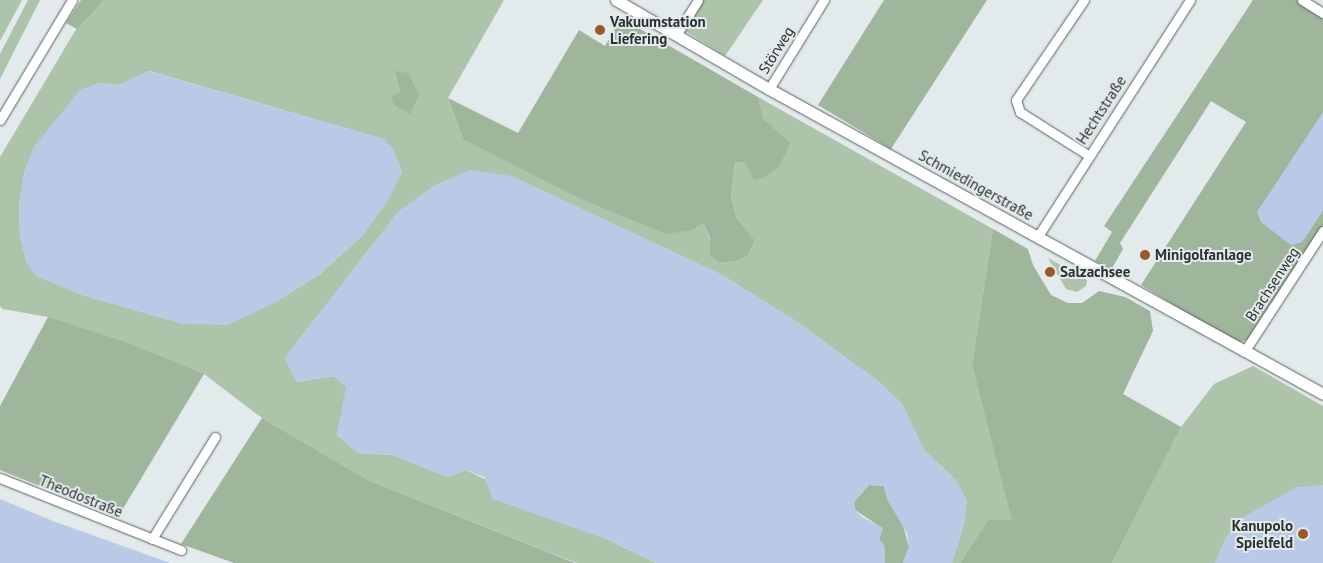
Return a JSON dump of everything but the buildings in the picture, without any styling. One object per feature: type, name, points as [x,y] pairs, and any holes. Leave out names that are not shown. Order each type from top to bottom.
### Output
[{"type":"street","points":[[0,120],[72,0]]},
{"type":"street","name":"Schmiedingerstraße","points":[[616,0],[769,89],[1323,394]]},
{"type":"street","points":[[676,35],[698,0]]},
{"type":"street","name":"Störweg","points":[[769,89],[824,0]]},
{"type":"street","points":[[1084,0],[1016,100],[1020,112],[1088,155]]},
{"type":"street","name":"Hechtstraße","points":[[1038,236],[1088,155],[1190,0]]},
{"type":"street","points":[[1302,0],[1323,13]]},
{"type":"street","name":"Brachsenweg","points":[[1244,352],[1323,231]]},
{"type":"street","points":[[152,539],[215,437]]},
{"type":"street","name":"Theodostraße","points":[[0,478],[181,550]]},
{"type":"green space","points":[[0,0],[22,0],[0,41]]},
{"type":"green space","points":[[28,0],[40,0],[0,79],[0,54]]},
{"type":"green space","points":[[81,0],[104,0],[77,29],[66,23]]},
{"type":"green space","points":[[104,0],[504,0],[448,98],[463,139],[703,223],[720,263],[737,261],[748,255],[755,242],[737,219],[731,197],[735,162],[745,162],[764,120],[758,97],[993,229],[972,365],[1013,521],[988,520],[960,563],[952,563],[965,520],[956,480],[924,450],[902,404],[878,381],[794,320],[722,275],[511,176],[437,184],[398,212],[285,358],[297,382],[333,376],[347,387],[337,435],[358,453],[393,455],[448,477],[466,470],[656,563],[577,563],[543,550],[368,480],[262,418],[204,374],[48,317],[3,309],[0,306],[0,157],[78,26]],"holes":[[[149,71],[383,139],[391,147],[402,172],[363,235],[320,274],[274,303],[184,324],[79,294],[27,263],[20,236],[19,205],[25,170],[35,145],[99,83],[119,85]]]},
{"type":"green space","points":[[700,0],[763,0],[725,56],[682,29]]},
{"type":"green space","points":[[884,0],[987,0],[891,149],[818,105]]},
{"type":"green space","points":[[1253,0],[1298,0],[1323,16],[1323,112],[1302,242],[1323,210],[1323,225],[1247,340],[1241,342],[1225,336],[1141,285],[1246,122],[1211,101],[1120,243],[1123,249],[1111,270],[1095,261],[1112,232],[1104,226]]},
{"type":"green space","points":[[621,18],[758,97],[764,120],[790,143],[779,167],[763,178],[754,180],[745,162],[735,162],[731,197],[737,219],[755,241],[748,255],[737,261],[720,263],[710,255],[710,238],[703,223],[692,230],[666,234],[577,197],[463,139],[448,98],[518,133],[579,30],[605,46]]},
{"type":"green space","points":[[395,71],[408,73],[419,95],[410,114],[394,105],[391,97],[401,92]]},
{"type":"green space","points":[[993,229],[1028,249],[1033,265],[1051,295],[1068,303],[1082,303],[1099,291],[1125,297],[1150,311],[1153,331],[1123,394],[1181,427],[1112,563],[960,563],[988,520],[1012,520],[972,365]]},
{"type":"green space","points":[[1048,258],[1087,280],[1086,286],[1077,292],[1066,289]]},
{"type":"green space","points":[[48,317],[125,342],[204,374],[118,517],[0,470],[0,406]]},
{"type":"green space","points":[[1253,366],[1323,406],[1323,563],[1112,563],[1181,427],[1214,384]]},
{"type":"green space","points":[[262,418],[368,480],[575,563],[234,563],[181,544]]},
{"type":"green space","points":[[869,485],[884,486],[888,501],[902,522],[909,547],[903,563],[885,563],[884,544],[879,540],[882,528],[855,510],[854,502]]},
{"type":"water","points":[[148,71],[383,139],[392,147],[402,172],[389,199],[363,235],[320,274],[274,303],[228,325],[184,324],[79,294],[36,276],[27,263],[20,236],[19,205],[25,170],[35,145],[81,89],[99,83],[119,85]]},
{"type":"water","points":[[1323,112],[1323,210],[1302,242],[1291,245],[1261,222],[1257,212]]},
{"type":"water","points":[[470,170],[511,176],[722,275],[794,320],[878,381],[902,404],[924,450],[956,480],[967,500],[965,520],[952,563],[903,563],[909,547],[907,533],[888,501],[884,486],[869,485],[854,502],[855,510],[862,517],[883,528],[879,540],[884,544],[885,563],[656,563],[614,542],[493,499],[484,477],[466,470],[448,477],[393,455],[358,453],[337,435],[346,387],[333,376],[297,382],[285,358],[398,212],[437,184]]},
{"type":"water","points":[[1323,485],[1323,563],[1215,563],[1225,539],[1242,518],[1296,487]]},
{"type":"water","points":[[0,499],[53,521],[170,563],[0,563]]},
{"type":"place","name":"Vakuumstation Liefering","points":[[600,30]]},
{"type":"place","name":"Minigolfanlage","points":[[1145,255]]},
{"type":"place","name":"Salzachsee","points":[[1050,272]]},
{"type":"place","name":"Kanupolo Spielfeld","points":[[1303,534]]}]
